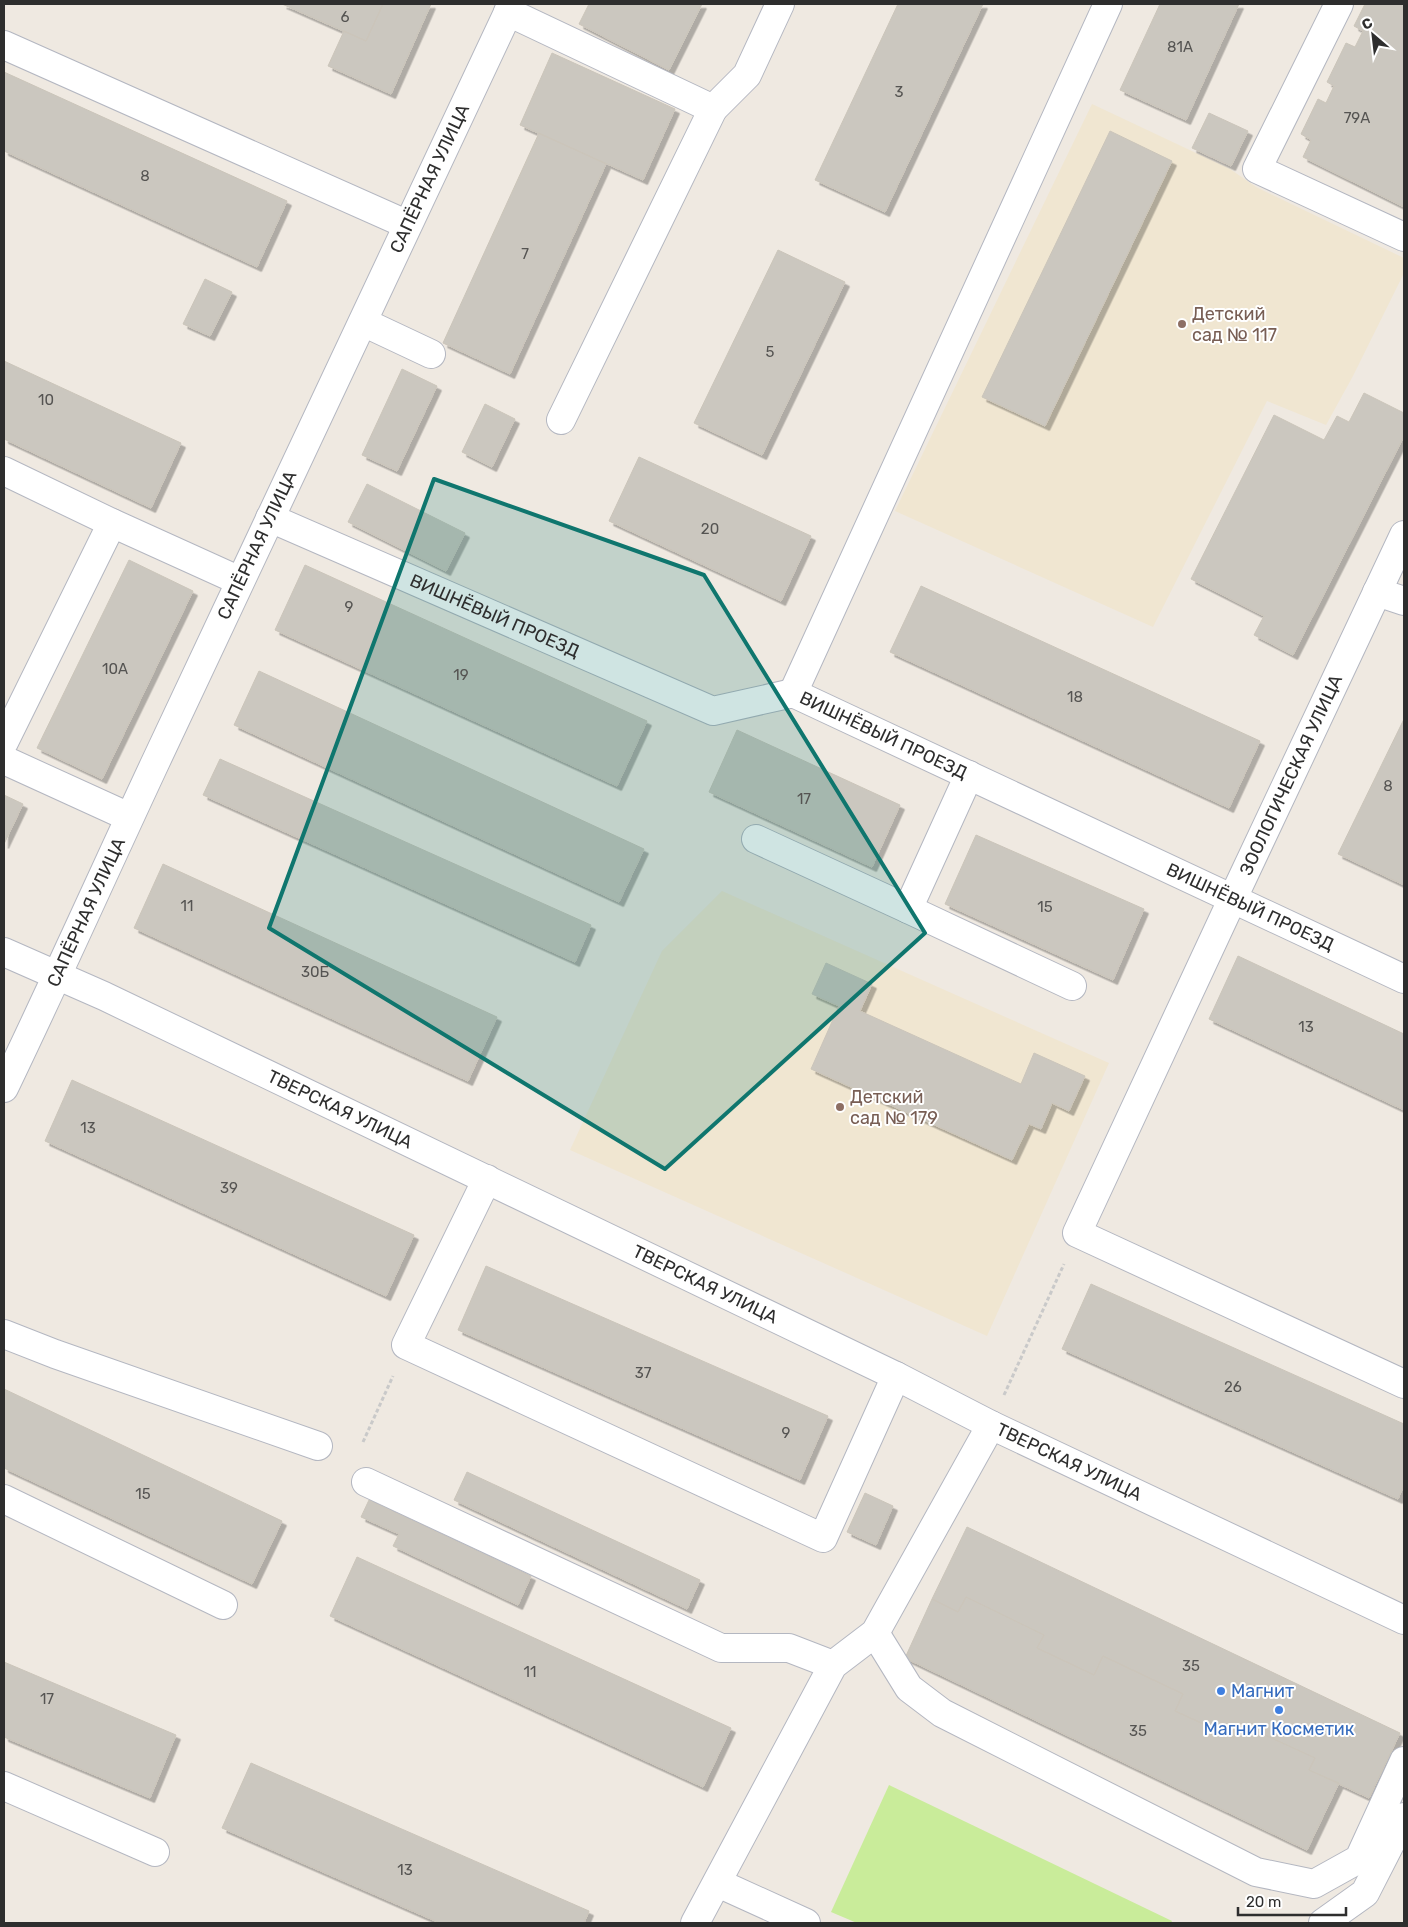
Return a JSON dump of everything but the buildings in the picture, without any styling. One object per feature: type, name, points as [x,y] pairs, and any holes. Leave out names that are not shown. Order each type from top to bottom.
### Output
[{"type":"street","points":[[561,420],[713,109],[747,75],[780,4]]},
{"type":"street","points":[[793,692],[1108,4]]},
{"type":"street","points":[[1339,4],[1257,168],[1404,237]]},
{"type":"street","points":[[510,8],[713,109]]},
{"type":"street","name":"САПЁРНАЯ УЛИЦА","points":[[4,1088],[129,817],[363,322],[406,224],[510,8]]},
{"type":"street","points":[[4,45],[406,224]]},
{"type":"street","points":[[363,322],[431,354]]},
{"type":"street","points":[[4,471],[112,524],[240,581]]},
{"type":"street","name":"ВИШНЁВЫЙ ПРОЕЗД","points":[[270,518],[713,711],[793,692],[1404,979]]},
{"type":"street","points":[[4,742],[112,524]]},
{"type":"street","name":"ЗООЛОГИЧЕСКАЯ УЛИЦА","points":[[1077,1233],[1404,534]]},
{"type":"street","points":[[1377,592],[1404,602]]},
{"type":"street","points":[[4,760],[129,817]]},
{"type":"street","points":[[908,909],[969,775]]},
{"type":"street","points":[[756,839],[1072,986]]},
{"type":"street","name":"ТВЕРСКАЯ УЛИЦА","points":[[4,952],[113,1000],[896,1376],[991,1425],[1404,1620]]},
{"type":"street","points":[[488,1179],[406,1345],[822,1538],[896,1376]]},
{"type":"street","points":[[1077,1233],[1404,1384]]},
{"type":"street","points":[[4,1334],[55,1354],[318,1446]]},
{"type":"street","points":[[695,1923],[833,1665],[875,1633],[991,1425]]},
{"type":"street","points":[[366,1482],[721,1648],[789,1648],[833,1665]]},
{"type":"street","points":[[4,1499],[223,1605]]},
{"type":"street","points":[[875,1633],[909,1688],[942,1713],[1256,1872],[1314,1884],[1359,1859],[1404,1761]]},
{"type":"street","points":[[4,1786],[155,1852]]},
{"type":"street","points":[[1323,1923],[1365,1893],[1404,1817]]},
{"type":"street","points":[[718,1883],[806,1923]]},
{"type":"path","points":[[991,1425],[1077,1233]]},
{"type":"path","points":[[363,1442],[406,1345]]},
{"type":"highlighted area","points":[[434,479],[704,575],[925,933],[665,1169],[269,928]]},
{"type":"shaded area","name":"Детский сад № 117","points":[[1092,104],[1230,169],[1256,187],[1404,258],[1404,273],[1353,376],[1326,425],[1267,401],[1153,627],[895,511]]},
{"type":"shaded area","name":"Детский сад № 179","points":[[722,891],[1109,1063],[987,1336],[570,1150],[662,951]]},
{"type":"green space","points":[[889,1785],[1172,1921],[1171,1923],[857,1923],[831,1912]]},
{"type":"place","name":"Детский сад № 117","points":[[1182,324]]},
{"type":"place","name":"Детский сад № 179","points":[[840,1107]]},
{"type":"place","name":"Магнит","points":[[1221,1691]]},
{"type":"place","name":"Магнит Косметик","points":[[1279,1710]]}]
